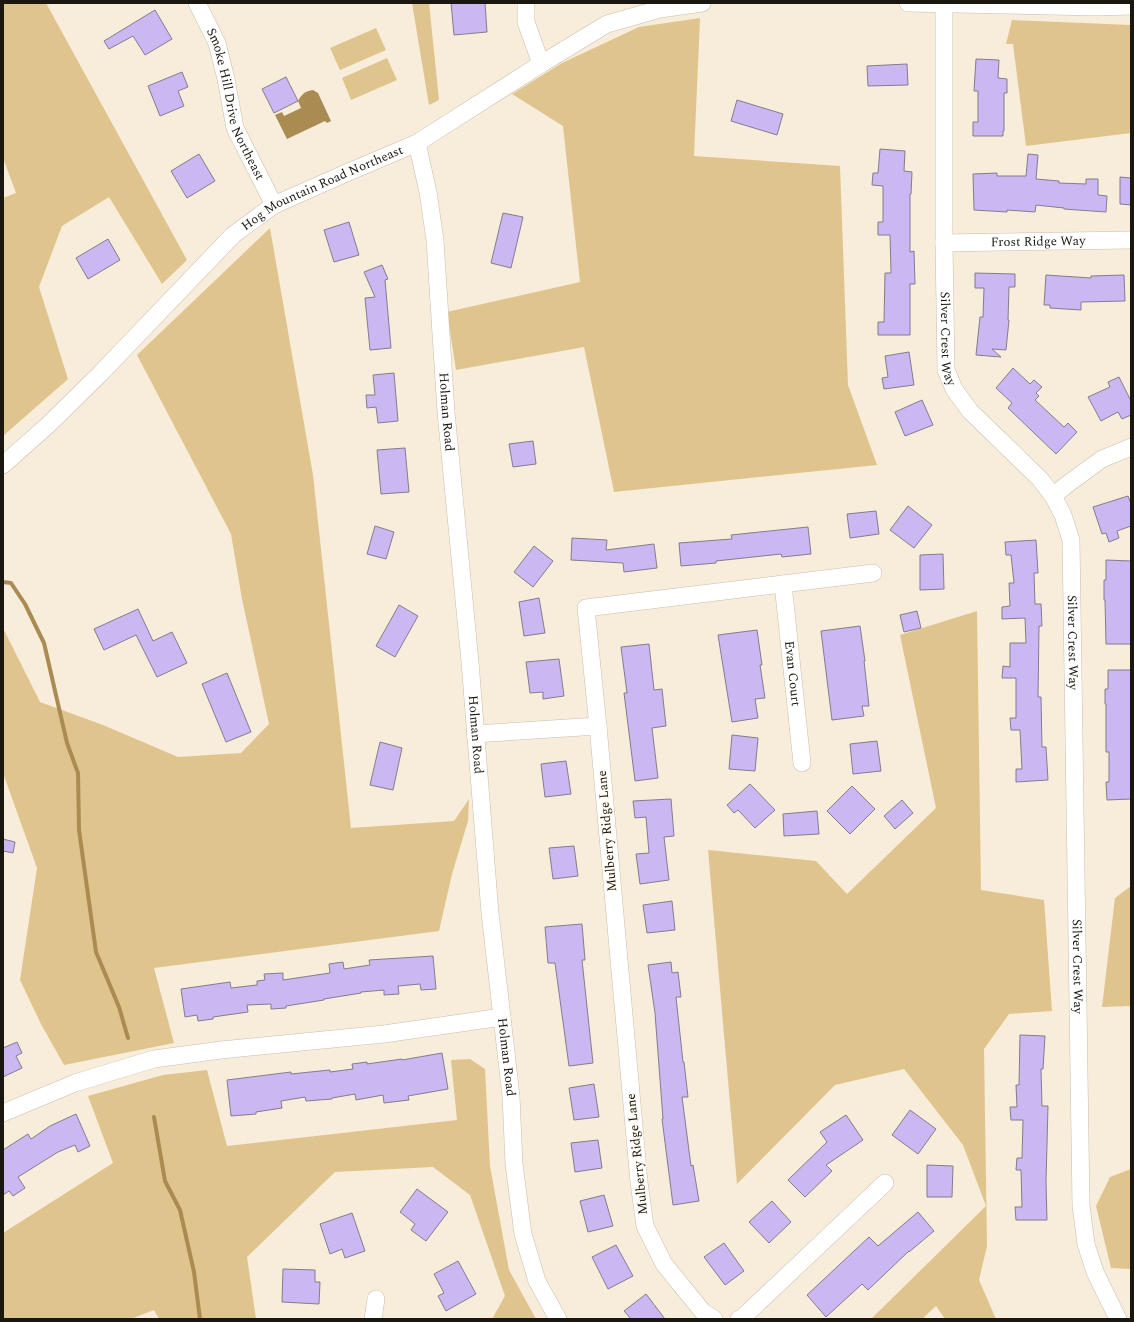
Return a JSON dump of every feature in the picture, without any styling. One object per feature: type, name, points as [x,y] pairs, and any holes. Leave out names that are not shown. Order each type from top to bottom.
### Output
[{"type":"street","name":"Smoke Hill Drive Northeast","points":[[197,3],[217,43],[226,79],[235,128],[274,205]]},
{"type":"street","points":[[526,3],[526,22],[541,64]]},
{"type":"street","name":"Hog Mountain Road Northeast","points":[[3,465],[48,425],[100,374],[233,236],[274,205],[417,143],[607,24],[660,8],[702,3]]},
{"type":"street","points":[[908,3],[1096,7],[1131,6]]},
{"type":"street","name":"Silver Crest Way","points":[[944,4],[944,243],[946,370],[954,389],[970,411],[1040,479],[1053,496],[1063,514],[1070,540],[1081,1205],[1086,1244],[1096,1272],[1118,1319]]},
{"type":"street","name":"Holman Road","points":[[417,143],[428,192],[435,240],[446,412],[470,662],[490,913],[511,1096],[514,1164],[523,1234],[537,1281],[558,1319]]},
{"type":"street","name":"Frost Ridge Way","points":[[944,243],[1131,240]]},
{"type":"street","points":[[1053,496],[1102,459],[1131,447]]},
{"type":"street","name":"Mulberry Ridge Lane","points":[[714,1319],[703,1312],[664,1264],[645,1226],[639,1182],[586,608],[873,573]]},
{"type":"street","name":"Evan Court","points":[[783,584],[802,762]]},
{"type":"street","points":[[475,734],[598,726]]},
{"type":"street","points":[[3,1113],[75,1083],[154,1059],[221,1050],[384,1034],[502,1018]]},
{"type":"street","points":[[739,1319],[742,1318],[885,1183]]},
{"type":"street","points":[[373,1319],[376,1300]]},
{"type":"shaded area","points":[[3,3],[46,3],[187,260],[162,284],[109,197],[62,226],[39,287],[68,379],[3,436],[3,198],[16,193],[3,158]]},
{"type":"shaded area","points":[[412,3],[429,3],[439,100],[429,105]]},
{"type":"shaded area","points":[[700,18],[694,156],[840,166],[848,385],[877,465],[614,492],[584,347],[456,370],[447,312],[580,282],[563,126],[512,94],[562,63],[639,27]]},
{"type":"shaded area","points":[[1012,20],[1131,25],[1131,133],[1026,146],[1013,44],[1006,44]]},
{"type":"shaded area","points":[[376,28],[386,50],[340,70],[330,48]]},
{"type":"shaded area","points":[[387,58],[397,80],[351,100],[342,78]]},
{"type":"shaded area","points":[[313,90],[318,93],[331,121],[327,123],[325,121],[287,139],[275,115],[282,112],[284,116],[301,108],[298,101],[299,99],[306,92]]},
{"type":"shaded area","points":[[270,228],[313,475],[351,828],[454,821],[469,799],[468,821],[452,874],[439,931],[154,968],[174,1043],[64,1065],[41,1024],[20,980],[37,868],[3,773],[3,628],[40,702],[103,725],[178,757],[241,753],[269,724],[242,599],[231,534],[137,355]]},
{"type":"shaded area","points":[[977,611],[981,890],[1044,900],[1052,1011],[1009,1014],[984,1049],[987,1246],[979,1280],[996,1319],[945,1319],[936,1306],[922,1319],[871,1319],[986,1206],[963,1145],[904,1069],[835,1085],[737,1184],[708,850],[816,861],[847,894],[936,808],[900,635]]},
{"type":"shaded area","points":[[1131,886],[1131,1006],[1102,1007],[1115,898]]},
{"type":"shaded area","points":[[470,1059],[485,1069],[490,1166],[509,1270],[536,1319],[492,1319],[505,1296],[470,1195],[433,1167],[335,1172],[247,1257],[256,1319],[159,1319],[154,1310],[131,1319],[3,1319],[3,1233],[113,1163],[88,1096],[163,1075],[207,1070],[227,1146],[457,1120],[451,1060]]},
{"type":"shaded area","points":[[1131,1169],[1131,1269],[1111,1268],[1096,1206],[1110,1177]]},
{"type":"building","points":[[451,3],[485,3],[487,32],[454,35]]},
{"type":"building","points":[[155,10],[172,39],[145,55],[133,36],[109,49],[104,41]]},
{"type":"building","points":[[976,59],[999,60],[998,78],[1007,79],[1007,93],[1004,93],[1003,136],[973,136],[973,122],[978,122],[978,91],[974,91]]},
{"type":"building","points":[[907,64],[908,85],[868,86],[867,66]]},
{"type":"building","points":[[182,72],[188,87],[178,91],[184,106],[160,116],[148,86]]},
{"type":"building","points":[[286,77],[298,101],[274,113],[262,89]]},
{"type":"building","points":[[737,100],[783,114],[777,135],[731,121]]},
{"type":"building","points":[[880,149],[905,151],[904,171],[912,172],[910,194],[910,252],[914,251],[915,284],[910,284],[910,335],[878,335],[878,322],[884,322],[885,273],[891,273],[890,235],[878,235],[878,222],[883,222],[883,186],[872,185],[873,173],[878,173]]},
{"type":"building","points":[[199,154],[215,181],[187,198],[171,171]]},
{"type":"building","points":[[1028,154],[1038,155],[1036,179],[1059,181],[1059,183],[1086,184],[1086,179],[1098,179],[1098,195],[1107,196],[1106,212],[1036,205],[1035,212],[974,210],[973,174],[997,173],[997,176],[1026,176]]},
{"type":"building","points":[[1120,177],[1131,178],[1131,205],[1120,204]]},
{"type":"building","points":[[503,213],[523,217],[511,268],[491,263]]},
{"type":"building","points":[[349,222],[359,255],[334,262],[324,230]]},
{"type":"building","points":[[108,239],[120,260],[88,279],[76,258]]},
{"type":"building","points":[[382,265],[388,279],[385,280],[391,348],[370,350],[365,298],[375,297],[364,272]]},
{"type":"building","points":[[975,273],[1015,274],[1015,287],[1009,287],[1009,320],[1006,350],[992,349],[1001,357],[976,355],[980,317],[983,317],[984,288],[975,288]]},
{"type":"building","points":[[1046,275],[1091,278],[1091,276],[1124,275],[1125,301],[1081,302],[1081,310],[1050,308],[1050,305],[1044,305]]},
{"type":"building","points":[[909,352],[914,385],[884,389],[882,378],[888,377],[885,356]]},
{"type":"building","points":[[1013,368],[1030,384],[1034,380],[1042,387],[1036,393],[1039,396],[1035,400],[1064,427],[1068,423],[1077,432],[1056,454],[1008,408],[1012,403],[996,388]]},
{"type":"building","points":[[394,373],[398,421],[378,423],[376,407],[367,408],[366,395],[375,395],[373,375]]},
{"type":"building","points":[[1119,377],[1131,401],[1131,415],[1122,419],[1118,412],[1101,421],[1088,397],[1110,387],[1108,382]]},
{"type":"building","points":[[922,400],[933,425],[905,436],[895,412]]},
{"type":"building","points":[[533,441],[536,464],[513,467],[509,444]]},
{"type":"building","points":[[405,448],[409,492],[381,494],[377,450]]},
{"type":"building","points":[[1128,496],[1131,504],[1131,526],[1117,531],[1119,538],[1109,542],[1106,533],[1102,534],[1093,507]]},
{"type":"building","points":[[908,506],[932,525],[914,548],[890,530]]},
{"type":"building","points":[[876,511],[879,534],[850,538],[847,514]]},
{"type":"building","points":[[375,526],[394,532],[386,559],[367,554]]},
{"type":"building","points":[[808,527],[811,554],[782,557],[781,554],[681,566],[679,543],[732,539],[731,535]]},
{"type":"building","points":[[572,538],[607,540],[606,550],[654,544],[657,568],[624,572],[623,563],[571,560]]},
{"type":"building","points":[[1036,540],[1038,573],[1034,573],[1035,604],[1041,604],[1042,626],[1039,626],[1038,697],[1041,697],[1042,747],[1046,747],[1048,780],[1016,782],[1016,769],[1022,769],[1020,730],[1011,730],[1010,718],[1016,718],[1016,678],[1002,678],[1003,666],[1010,667],[1010,643],[1026,643],[1025,618],[1002,619],[1002,607],[1010,606],[1009,583],[1014,583],[1011,555],[1006,555],[1005,542]]},
{"type":"building","points":[[534,546],[553,561],[533,587],[514,572]]},
{"type":"building","points":[[943,554],[944,589],[920,590],[920,555]]},
{"type":"building","points":[[1106,560],[1131,561],[1131,644],[1106,644],[1104,580],[1106,580]]},
{"type":"building","points":[[539,598],[545,633],[524,636],[519,602]]},
{"type":"building","points":[[399,605],[418,616],[395,657],[376,646]]},
{"type":"building","points":[[138,609],[153,641],[172,632],[187,663],[157,677],[136,635],[104,650],[94,629]]},
{"type":"building","points":[[917,611],[921,628],[904,632],[900,615]]},
{"type":"building","points":[[860,626],[869,706],[862,706],[864,716],[832,720],[821,631]]},
{"type":"building","points":[[757,630],[765,698],[755,699],[758,718],[732,722],[718,635]]},
{"type":"building","points":[[649,644],[654,690],[662,689],[666,726],[652,728],[658,778],[635,781],[624,693],[627,693],[621,647]]},
{"type":"building","points":[[559,659],[564,696],[543,699],[543,692],[530,693],[526,662]]},
{"type":"building","points":[[1108,670],[1131,670],[1131,799],[1107,800],[1106,782],[1109,782],[1109,752],[1106,752],[1105,689],[1108,689]]},
{"type":"building","points":[[227,673],[251,732],[226,742],[202,684]]},
{"type":"building","points":[[732,735],[758,738],[755,771],[729,769]]},
{"type":"building","points":[[877,741],[881,771],[853,774],[850,744]]},
{"type":"building","points":[[380,742],[402,748],[393,790],[370,785]]},
{"type":"building","points":[[566,761],[571,794],[545,797],[541,764]]},
{"type":"building","points":[[750,784],[775,810],[755,828],[738,810],[734,813],[727,805]]},
{"type":"building","points":[[852,786],[875,809],[850,834],[827,811]]},
{"type":"building","points":[[671,799],[674,836],[664,837],[669,880],[640,884],[636,854],[649,853],[646,817],[635,818],[633,801]]},
{"type":"building","points":[[902,800],[913,813],[895,829],[884,816]]},
{"type":"building","points":[[817,811],[819,834],[784,836],[783,814]]},
{"type":"building","points":[[3,839],[15,842],[13,853],[3,851]]},
{"type":"building","points":[[574,846],[578,876],[553,879],[549,848]]},
{"type":"building","points":[[672,901],[675,930],[647,933],[643,905]]},
{"type":"building","points":[[582,924],[585,960],[582,960],[593,1063],[569,1066],[555,963],[548,963],[545,927]]},
{"type":"building","points":[[433,956],[436,989],[421,990],[420,984],[398,986],[399,994],[384,995],[384,990],[361,992],[286,1006],[286,1008],[271,1009],[271,1004],[247,1005],[248,1012],[213,1017],[213,1019],[198,1021],[197,1015],[185,1017],[181,989],[230,982],[231,988],[257,985],[257,981],[265,980],[264,974],[283,973],[283,980],[330,973],[329,964],[343,962],[344,969],[370,965],[369,960]]},
{"type":"building","points":[[671,962],[672,973],[678,972],[681,997],[676,997],[688,1097],[682,1097],[691,1166],[693,1165],[699,1201],[673,1205],[662,1119],[655,1013],[648,965]]},
{"type":"building","points":[[1020,1035],[1045,1036],[1043,1069],[1041,1069],[1042,1106],[1048,1106],[1046,1181],[1047,1220],[1016,1220],[1015,1207],[1022,1207],[1021,1170],[1016,1170],[1017,1158],[1022,1158],[1023,1120],[1011,1120],[1010,1107],[1017,1107],[1016,1085],[1019,1085]]},
{"type":"building","points":[[17,1042],[22,1053],[16,1056],[22,1068],[3,1077],[3,1048]]},
{"type":"building","points":[[442,1053],[448,1089],[408,1096],[409,1100],[384,1103],[383,1095],[356,1100],[355,1094],[332,1099],[306,1101],[305,1097],[281,1101],[282,1108],[256,1112],[256,1114],[231,1116],[227,1080],[291,1072],[291,1074],[330,1070],[330,1072],[353,1069],[352,1064],[402,1060]]},
{"type":"building","points":[[594,1084],[599,1117],[574,1120],[569,1088]]},
{"type":"building","points":[[910,1110],[936,1129],[918,1154],[892,1135]]},
{"type":"building","points":[[76,1114],[90,1146],[78,1152],[75,1145],[58,1152],[18,1177],[25,1188],[13,1196],[9,1191],[3,1195],[3,1150],[28,1134],[31,1139],[50,1126]]},
{"type":"building","points":[[846,1115],[863,1140],[826,1165],[832,1171],[805,1197],[788,1180],[827,1142],[820,1132]]},
{"type":"building","points":[[598,1140],[602,1168],[575,1172],[571,1143]]},
{"type":"building","points":[[927,1165],[953,1166],[952,1197],[927,1197]]},
{"type":"building","points":[[417,1189],[448,1212],[426,1241],[411,1230],[415,1224],[400,1212]]},
{"type":"building","points":[[604,1195],[613,1226],[588,1232],[580,1201]]},
{"type":"building","points":[[772,1201],[791,1222],[769,1243],[749,1222]]},
{"type":"building","points":[[918,1212],[934,1231],[909,1251],[868,1290],[862,1284],[826,1317],[807,1295],[869,1237],[878,1246]]},
{"type":"building","points":[[352,1213],[365,1251],[345,1258],[342,1249],[330,1254],[320,1224]]},
{"type":"building","points":[[724,1243],[744,1271],[725,1285],[704,1257]]},
{"type":"building","points":[[616,1245],[633,1276],[608,1289],[592,1257]]},
{"type":"building","points":[[458,1261],[476,1294],[446,1311],[438,1296],[444,1293],[434,1274]]},
{"type":"building","points":[[283,1269],[315,1270],[315,1282],[320,1282],[319,1304],[282,1302]]},
{"type":"building","points":[[646,1294],[665,1319],[631,1319],[624,1311]]},
{"type":"waterway","points":[[3,582],[11,583],[25,604],[44,643],[67,743],[78,773],[79,830],[96,952],[119,1007],[128,1038]]},
{"type":"waterway","points":[[154,1117],[165,1181],[180,1210],[194,1272],[200,1319]]}]
